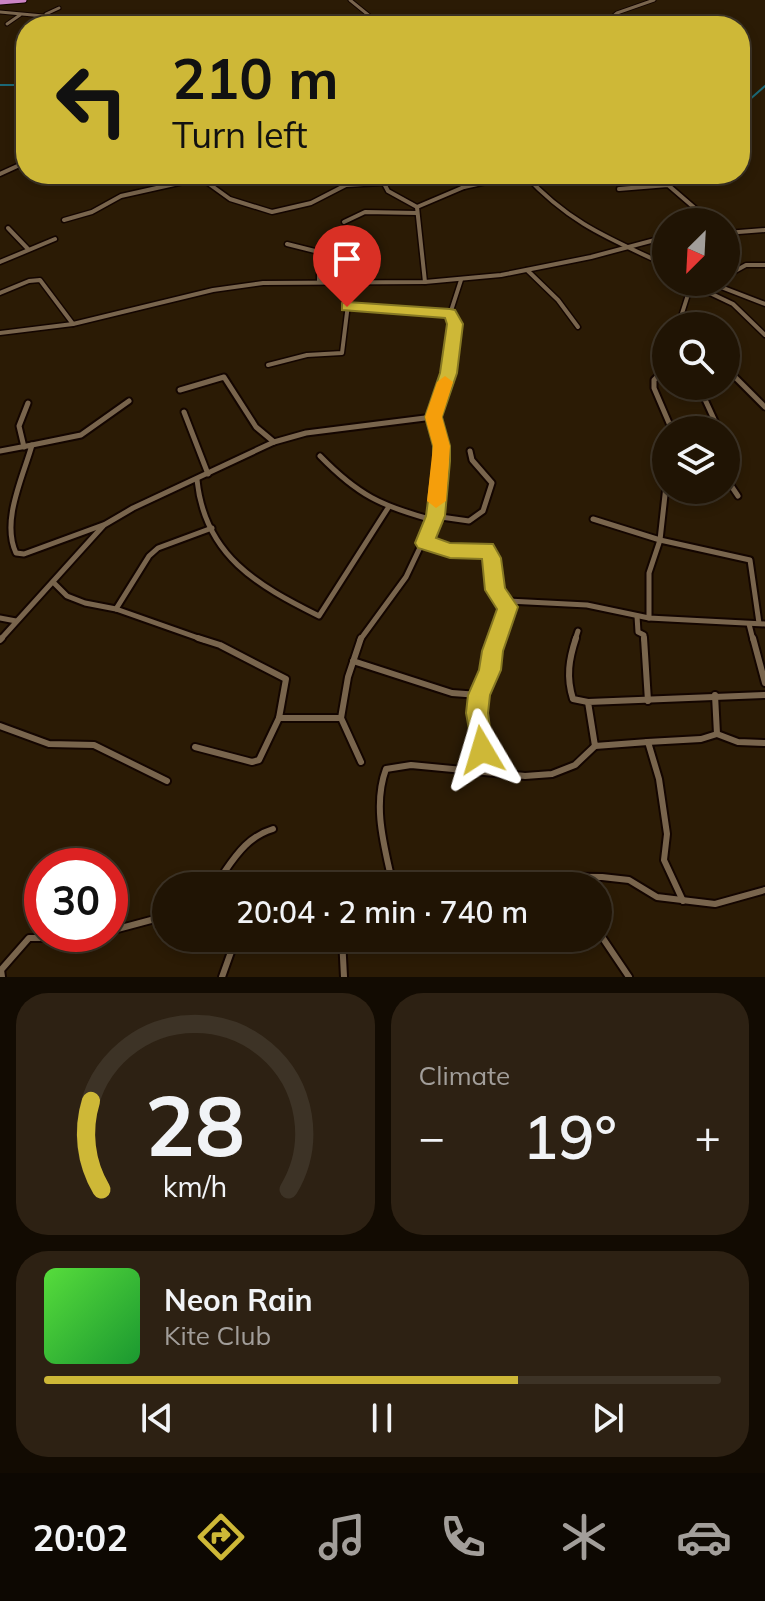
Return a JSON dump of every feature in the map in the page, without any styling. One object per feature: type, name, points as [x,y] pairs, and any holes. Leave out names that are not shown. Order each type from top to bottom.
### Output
[{"type":"highway","points":[[0,2],[24,0]]},
{"type":"street","points":[[350,0],[370,16]]},
{"type":"street","points":[[613,16],[654,0]]},
{"type":"street","points":[[20,15],[48,14],[59,8]]},
{"type":"street","points":[[0,12],[35,16]]},
{"type":"street","points":[[7,24],[16,18]]},
{"type":"street","points":[[64,220],[92,212],[121,196],[175,184]]},
{"type":"street","points":[[209,184],[230,199],[272,212],[311,203],[346,185],[364,184]]},
{"type":"street","points":[[382,184],[417,210]]},
{"type":"street","points":[[344,222],[365,212],[417,210],[464,187],[478,184]]},
{"type":"street","points":[[533,184],[581,225],[652,258]]},
{"type":"street","points":[[619,189],[629,190],[654,184]]},
{"type":"street","points":[[663,184],[695,208]]},
{"type":"street","points":[[417,210],[425,282]]},
{"type":"street","points":[[8,228],[28,249]]},
{"type":"street","points":[[740,232],[765,230]]},
{"type":"street","points":[[0,262],[55,239]]},
{"type":"street","points":[[0,333],[73,324],[213,290],[263,283],[461,280],[526,270],[652,241]]},
{"type":"street","points":[[287,244],[319,252],[319,281]]},
{"type":"street","points":[[740,268],[746,265],[765,265]]},
{"type":"street","points":[[526,270],[558,300],[578,327]]},
{"type":"street","points":[[0,293],[29,281],[40,280],[73,324]]},
{"type":"street","points":[[268,365],[307,355],[342,353],[351,280]]},
{"type":"street","points":[[361,762],[341,718],[360,639],[406,577],[425,543],[432,517],[442,446],[433,417],[448,373],[455,324],[450,314],[461,280]]},
{"type":"street","points":[[740,293],[765,304]]},
{"type":"street","points":[[717,296],[733,304],[765,335]]},
{"type":"street","points":[[347,307],[450,314]]},
{"type":"street","points":[[180,390],[224,377],[256,427],[274,442]]},
{"type":"street","points":[[740,382],[765,407]]},
{"type":"street","points":[[0,451],[81,435],[129,401]]},
{"type":"street","points":[[28,403],[19,426],[28,446],[11,516],[12,550],[24,554],[104,525],[178,486],[197,480],[274,442],[320,430],[433,417]]},
{"type":"street","points":[[184,412],[208,474]]},
{"type":"street","points":[[320,456],[347,484],[388,508],[469,521],[483,511],[492,483],[472,460],[470,451]]},
{"type":"street","points":[[197,480],[198,494],[212,528],[235,567],[255,584],[322,616],[388,508]]},
{"type":"street","points":[[649,618],[649,573],[660,540],[664,504]]},
{"type":"street","points":[[425,543],[450,551],[486,550],[492,558],[495,590],[506,601],[572,603],[649,618],[762,623],[750,560],[660,540],[593,519]]},
{"type":"street","points":[[0,640],[104,525]]},
{"type":"street","points":[[116,609],[149,556],[158,548],[212,528]]},
{"type":"street","points":[[53,582],[67,596],[116,609],[220,645],[283,676],[287,682],[279,718],[259,760],[252,762],[195,747]]},
{"type":"street","points":[[481,770],[477,713],[479,695],[505,620],[506,601]]},
{"type":"street","points":[[637,616],[638,632],[644,635],[648,701]]},
{"type":"street","points":[[0,618],[16,621]]},
{"type":"street","points":[[749,624],[765,683]]},
{"type":"street","points":[[578,631],[567,663],[573,699],[588,702],[648,701],[715,695],[765,695]]},
{"type":"street","points":[[353,661],[452,693],[479,695]]},
{"type":"street","points":[[715,695],[717,734]]},
{"type":"street","points":[[391,872],[381,807],[380,780],[386,769],[420,764],[511,776],[538,776],[567,768],[588,756],[595,746],[588,702]]},
{"type":"street","points":[[279,718],[341,718]]},
{"type":"street","points":[[0,726],[49,744],[94,745],[167,781]]},
{"type":"street","points":[[595,746],[600,748],[669,737],[705,740],[717,734],[738,742],[765,743]]},
{"type":"street","points":[[648,742],[664,794],[664,817],[670,846],[664,860],[683,901]]},
{"type":"street","points":[[225,872],[248,839],[273,829]]},
{"type":"street","points":[[612,879],[629,880],[657,897],[715,904],[765,890]]},
{"type":"street","points":[[128,926],[152,920]]},
{"type":"street","points":[[2,977],[1,970],[24,944]]},
{"type":"street","points":[[222,977],[231,952]]},
{"type":"street","points":[[343,952],[344,977]]},
{"type":"street","points":[[612,952],[629,977]]},
{"type":"waterway","points":[[0,85],[16,85]]},
{"type":"waterway","points":[[750,99],[765,86]]},
{"type":"slow traffic","points":[[436,501],[442,446],[433,417],[445,382]]},
{"type":"route","points":[[347,307],[450,314],[455,324],[448,373],[433,417],[442,446],[442,461],[435,516],[425,543],[450,551],[486,550],[492,558],[495,590],[508,607],[497,636],[490,670],[479,695],[477,713],[482,750]]}]
